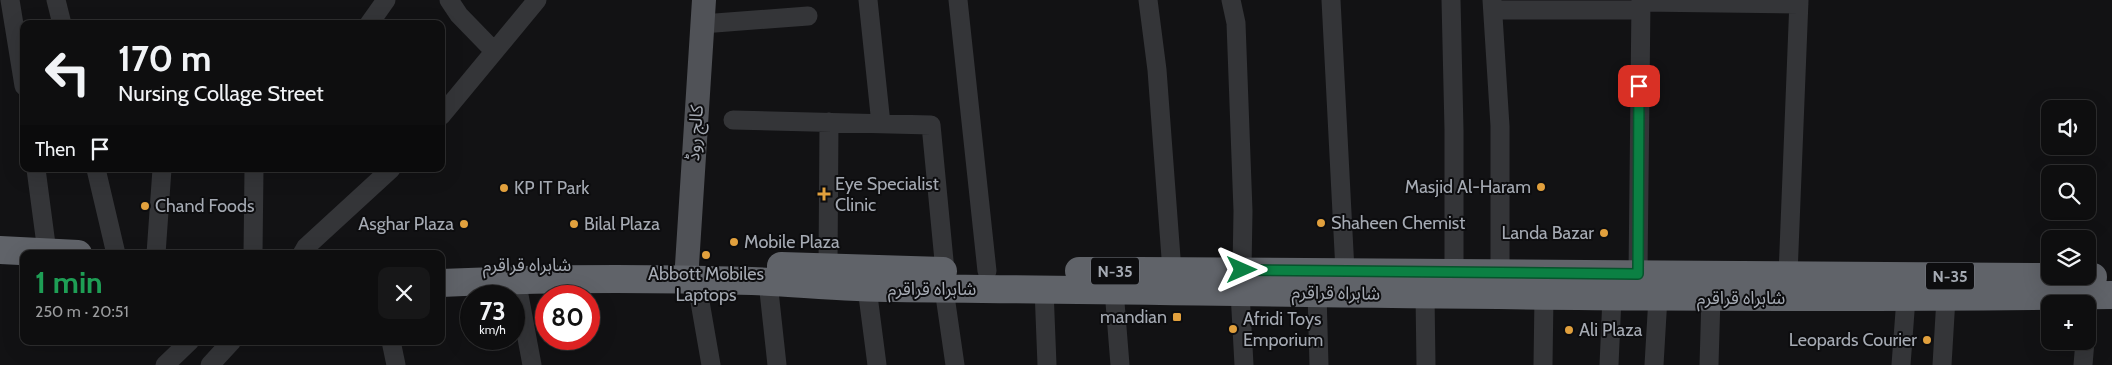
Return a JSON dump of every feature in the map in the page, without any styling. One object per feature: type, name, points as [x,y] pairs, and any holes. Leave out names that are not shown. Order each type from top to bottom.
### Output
[{"type":"highway","points":[[0,250],[20,251]]},
{"type":"highway","name":"شاہراہ قراقرم","points":[[445,266],[692,272],[768,282],[867,288],[945,280],[987,271],[1172,271],[1317,293],[1711,298],[1788,286],[2112,277]]},
{"type":"highway","name":"شاہراہ قراقرم","points":[[445,283],[828,266],[945,280],[1044,289],[1114,290],[1345,271],[1638,274],[1906,298],[2041,299]]},
{"type":"highway","points":[[0,267],[20,268]]},
{"type":"main road","name":"کالج روڈ","points":[[692,272],[704,0]]},
{"type":"street","points":[[13,0],[20,55]]},
{"type":"street","points":[[56,0],[61,20]]},
{"type":"street","points":[[373,20],[386,0]]},
{"type":"street","points":[[449,0],[458,15],[494,51]]},
{"type":"street","points":[[445,111],[537,0]]},
{"type":"street","points":[[868,0],[881,124]]},
{"type":"street","points":[[958,0],[987,271]]},
{"type":"street","points":[[1148,0],[1157,70],[1172,271]]},
{"type":"street","points":[[1231,0],[1236,23],[1243,211],[1241,281],[1244,365]]},
{"type":"street","points":[[1331,0],[1345,271]]},
{"type":"street","points":[[1451,0],[1454,273]]},
{"type":"street","points":[[1500,273],[1500,126],[1492,5],[1799,2],[1788,286]]},
{"type":"street","points":[[1638,274],[1641,4]]},
{"type":"street","points":[[702,24],[808,16]]},
{"type":"street","points":[[733,120],[931,125],[955,365]]},
{"type":"street","points":[[828,266],[829,122]]},
{"type":"street","points":[[36,172],[47,250]]},
{"type":"street","points":[[97,172],[115,250]]},
{"type":"street","points":[[156,250],[162,172]]},
{"type":"street","points":[[254,172],[254,250]]},
{"type":"street","points":[[304,250],[388,172]]},
{"type":"street","points":[[692,272],[711,365]]},
{"type":"street","points":[[516,279],[532,365]]},
{"type":"street","points":[[768,282],[777,365]]},
{"type":"street","points":[[867,288],[877,365]]},
{"type":"street","points":[[1044,289],[1047,365]]},
{"type":"street","points":[[1114,290],[1120,365]]},
{"type":"street","points":[[1317,293],[1318,365]]},
{"type":"street","points":[[1425,294],[1426,365]]},
{"type":"street","points":[[1543,365],[1544,296]]},
{"type":"street","points":[[1609,365],[1612,297]]},
{"type":"street","points":[[1654,365],[1658,297]]},
{"type":"street","points":[[1709,365],[1711,298]]},
{"type":"street","points":[[1901,365],[1906,298]]},
{"type":"street","points":[[1942,365],[1946,298]]},
{"type":"street","points":[[165,365],[186,345]]},
{"type":"street","points":[[210,365],[228,345]]},
{"type":"street","points":[[392,345],[396,365]]},
{"type":"street","points":[[2083,365],[2084,350]]},
{"type":"place","name":"Masjid Al-Haram","points":[[1541,187]]},
{"type":"place","name":"KP IT Park","points":[[504,188]]},
{"type":"place","name":"Eye Specialist Clinic","points":[[824,194]]},
{"type":"place","name":"Chand Foods","points":[[145,206]]},
{"type":"place","name":"Shaheen Chemist","points":[[1321,223]]},
{"type":"place","name":"Asghar Plaza","points":[[464,224]]},
{"type":"place","name":"Bilal Plaza","points":[[574,224]]},
{"type":"place","name":"Landa Bazar","points":[[1604,233]]},
{"type":"place","name":"Mobile Plaza","points":[[734,242]]},
{"type":"place","name":"Abbott Mobiles Laptops","points":[[706,255]]},
{"type":"place","name":"mandian","points":[[1177,317]]},
{"type":"place","name":"Afridi Toys Emporium","points":[[1233,329]]},
{"type":"place","name":"Ali Plaza","points":[[1569,330]]},
{"type":"place","name":"Leopards Courier","points":[[1927,340]]},
{"type":"route","points":[[1242,270],[1638,274],[1639,86]]}]
